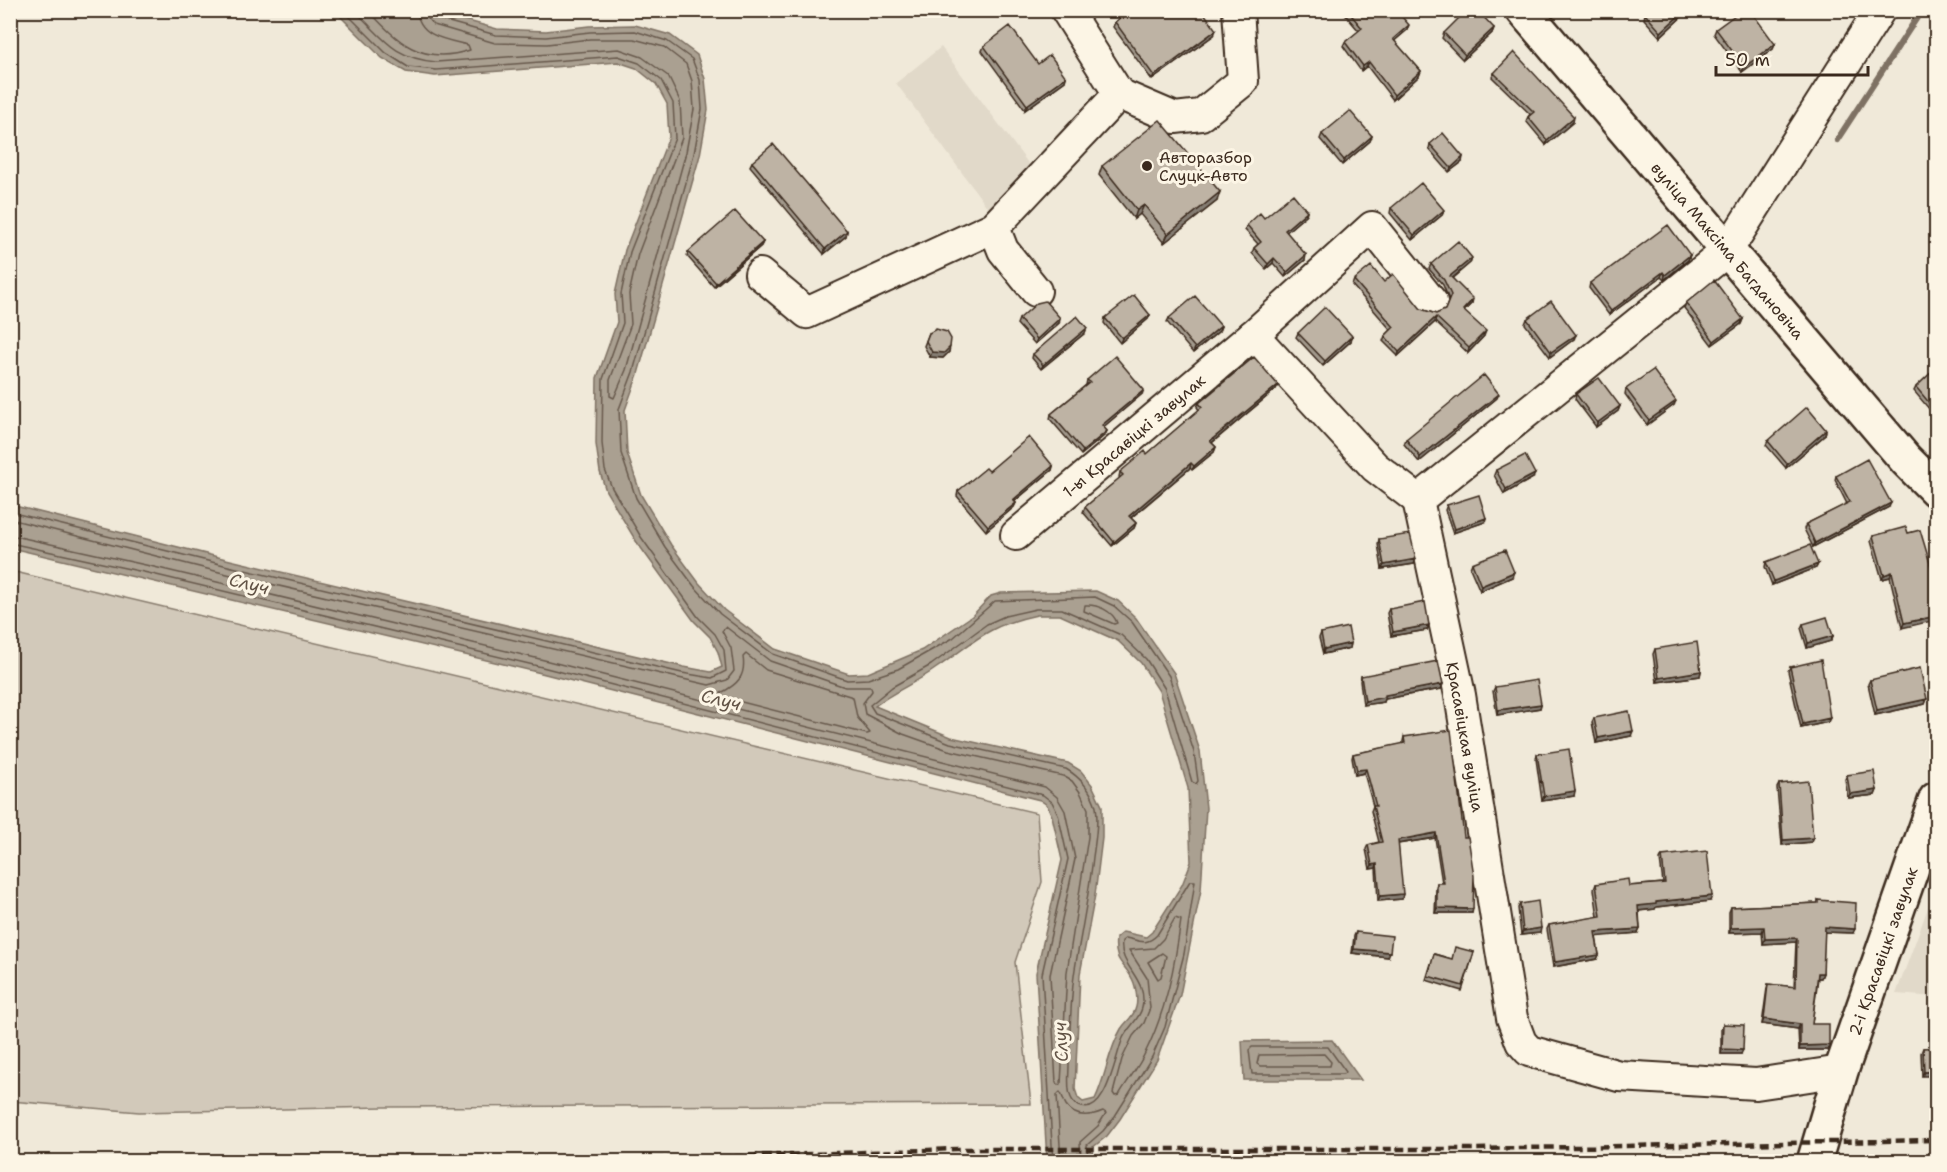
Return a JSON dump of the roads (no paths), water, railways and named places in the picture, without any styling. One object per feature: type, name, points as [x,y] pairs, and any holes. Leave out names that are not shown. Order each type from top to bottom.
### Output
[{"type":"main road","name":"вуліца Максіма Багдановіча","points":[[1523,10],[1727,251],[1906,459],[1936,490]]},
{"type":"main road","name":"2-і Красавіцкі завулак","points":[[1814,1161],[1841,1071],[1936,799]]},
{"type":"street","points":[[1066,10],[1119,94],[1175,118],[1201,115],[1243,81],[1238,10]]},
{"type":"street","points":[[1253,335],[1375,467],[1418,500],[1727,251],[1880,10]]},
{"type":"street","points":[[760,274],[807,313],[994,227],[1119,94]]},
{"type":"street","points":[[994,227],[1003,250],[1036,291]]},
{"type":"street","name":"1-ы Красавіцкі завулак","points":[[1016,535],[1253,335],[1372,227],[1432,302]]},
{"type":"street","name":"Красавіцкая вуліца","points":[[1418,500],[1460,695],[1512,1018],[1521,1042],[1529,1051],[1619,1076],[1756,1084],[1841,1071]]},
{"type":"water","name":"Случ","points":[[335,11],[432,11],[497,29],[546,31],[589,26],[635,25],[670,35],[697,55],[705,79],[708,110],[700,155],[638,374],[625,410],[627,453],[641,495],[671,545],[699,583],[724,610],[775,649],[849,674],[868,673],[922,650],[972,616],[991,596],[1001,593],[1096,591],[1118,601],[1136,618],[1174,673],[1200,751],[1206,808],[1201,890],[1180,995],[1157,1060],[1120,1119],[1107,1136],[1092,1148],[1094,1161],[1047,1161],[1036,973],[1062,860],[1052,816],[1047,805],[1040,800],[541,673],[11,548],[11,505],[230,560],[684,667],[711,672],[722,667],[718,652],[710,637],[694,621],[636,541],[606,491],[600,472],[596,444],[597,378],[617,322],[615,294],[625,250],[669,137],[667,104],[656,84],[636,68],[618,62],[435,76],[406,72],[382,58]],"holes":[[[1037,615],[1060,615],[1118,641],[1141,663],[1159,691],[1188,788],[1191,862],[1182,885],[1152,932],[1146,937],[1123,932],[1116,938],[1117,954],[1134,983],[1137,1004],[1134,1014],[1117,1037],[1095,1099],[1083,1102],[1078,1098],[1075,1089],[1080,974],[1095,895],[1102,838],[1102,806],[1092,785],[1081,771],[1068,763],[951,737],[875,706],[928,674],[982,636],[1005,624]]]},
{"type":"water","points":[[1332,1040],[1361,1080],[1244,1080],[1242,1041]]},
{"type":"waterway","points":[[1837,140],[1922,10]]},
{"type":"railway","points":[[573,1162],[957,1149],[1472,1149],[1936,1140]]},
{"type":"place","name":"Авторазбор Слуцк-Авто","points":[[1147,166]]}]
